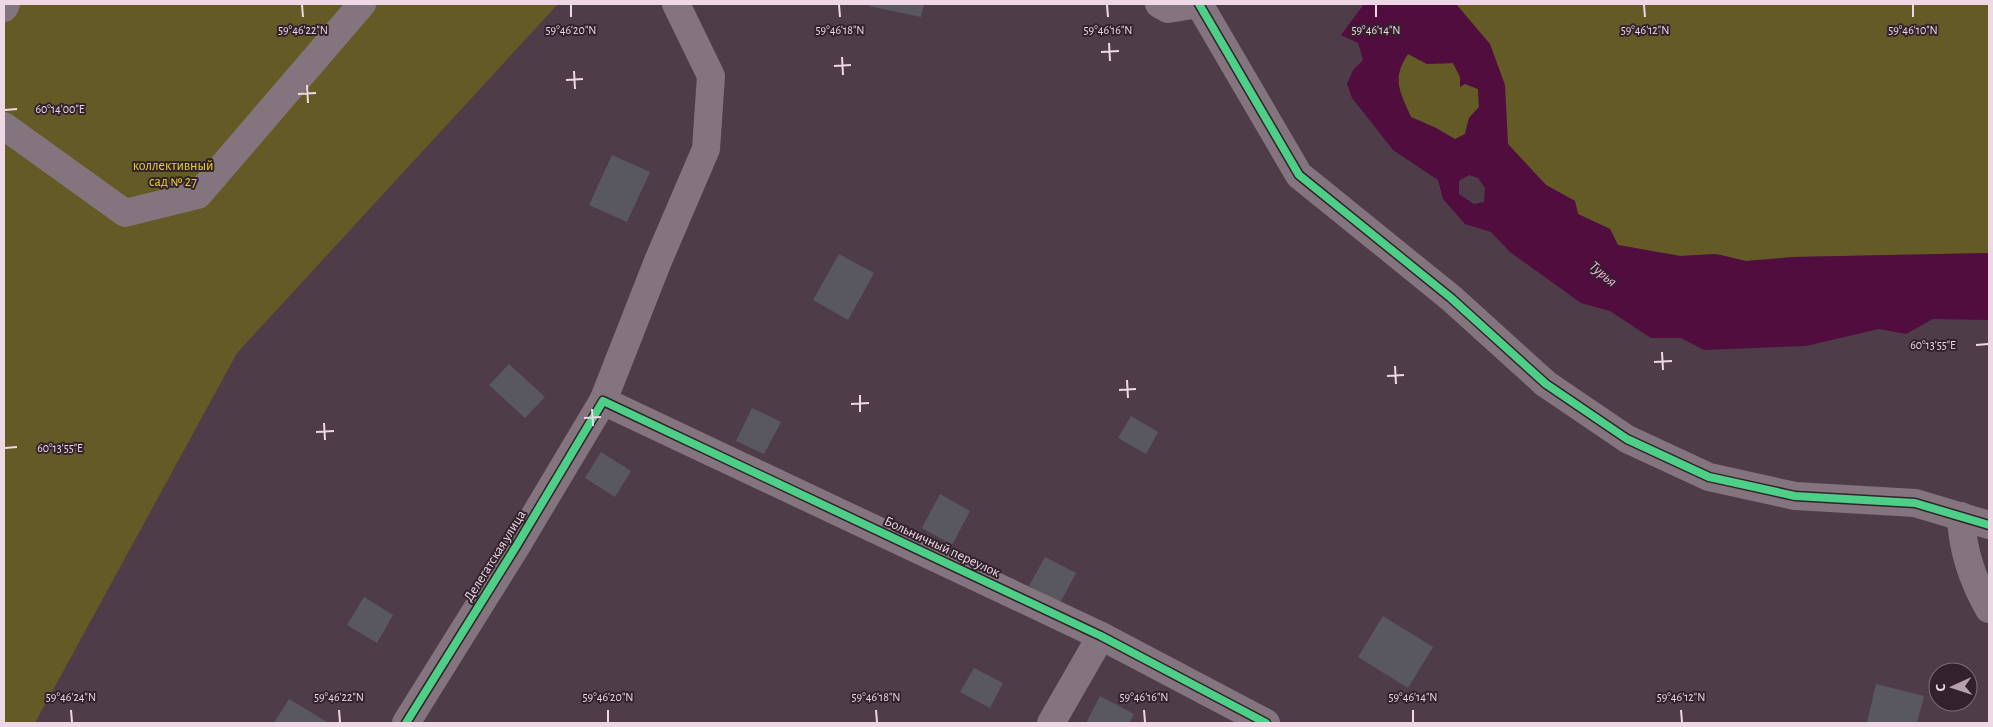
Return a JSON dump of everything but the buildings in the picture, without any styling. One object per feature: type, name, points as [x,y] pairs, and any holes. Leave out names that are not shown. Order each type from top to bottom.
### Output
[{"type":"street","points":[[4,8],[6,4]]},
{"type":"street","points":[[4,126],[125,213],[198,195],[362,4]]},
{"type":"street","name":"Делегатская улица","points":[[406,723],[517,545],[603,401],[658,261],[706,149],[711,76],[676,4]]},
{"type":"street","points":[[1159,4],[1168,9],[1199,4],[1299,174],[1451,298],[1546,384],[1619,434],[1710,477],[1795,496],[1915,504],[1989,525]]},
{"type":"street","name":"Больничный переулок","points":[[603,401],[1100,636],[1266,723]]},
{"type":"street","points":[[1961,516],[1964,544],[1979,590],[1989,609]]},
{"type":"street","points":[[1051,723],[1100,636]]},
{"type":"green space","name":"коллективный сад № 27","points":[[4,4],[558,4],[237,353],[35,723],[4,723]]},
{"type":"green space","points":[[1456,4],[1989,4],[1989,253],[1794,257],[1746,261],[1716,254],[1680,256],[1618,245],[1610,229],[1578,214],[1575,201],[1546,185],[1507,144],[1507,127]]},
{"type":"green space","points":[[1408,54],[1427,64],[1453,63],[1465,84],[1478,89],[1479,107],[1469,118],[1465,134],[1455,140],[1436,128],[1411,117],[1399,86],[1400,71]]},
{"type":"water","name":"Турья","points":[[1364,4],[1456,4],[1490,44],[1505,85],[1508,144],[1546,185],[1575,201],[1578,214],[1610,229],[1618,245],[1680,256],[1716,254],[1746,261],[1794,257],[1989,253],[1989,320],[1933,319],[1906,334],[1879,329],[1806,346],[1704,350],[1681,338],[1651,338],[1610,311],[1581,303],[1510,252],[1491,232],[1465,224],[1443,199],[1438,180],[1393,150],[1352,98],[1347,84],[1353,70],[1363,60],[1358,43],[1341,35]],"holes":[[[1408,54],[1427,64],[1453,63],[1460,77],[1460,87],[1465,84],[1478,89],[1479,107],[1469,118],[1465,134],[1455,139],[1411,117],[1399,86],[1400,71]],[[1469,175],[1478,178],[1485,188],[1484,202],[1474,204],[1459,194],[1459,181]]]},
{"type":"cycle path","points":[[1199,4],[1299,175],[1451,298],[1546,384],[1627,439],[1709,477],[1795,496],[1915,503],[1989,525]]},
{"type":"cycle path","points":[[406,723],[517,545],[603,401],[1101,636],[1266,723]]}]
